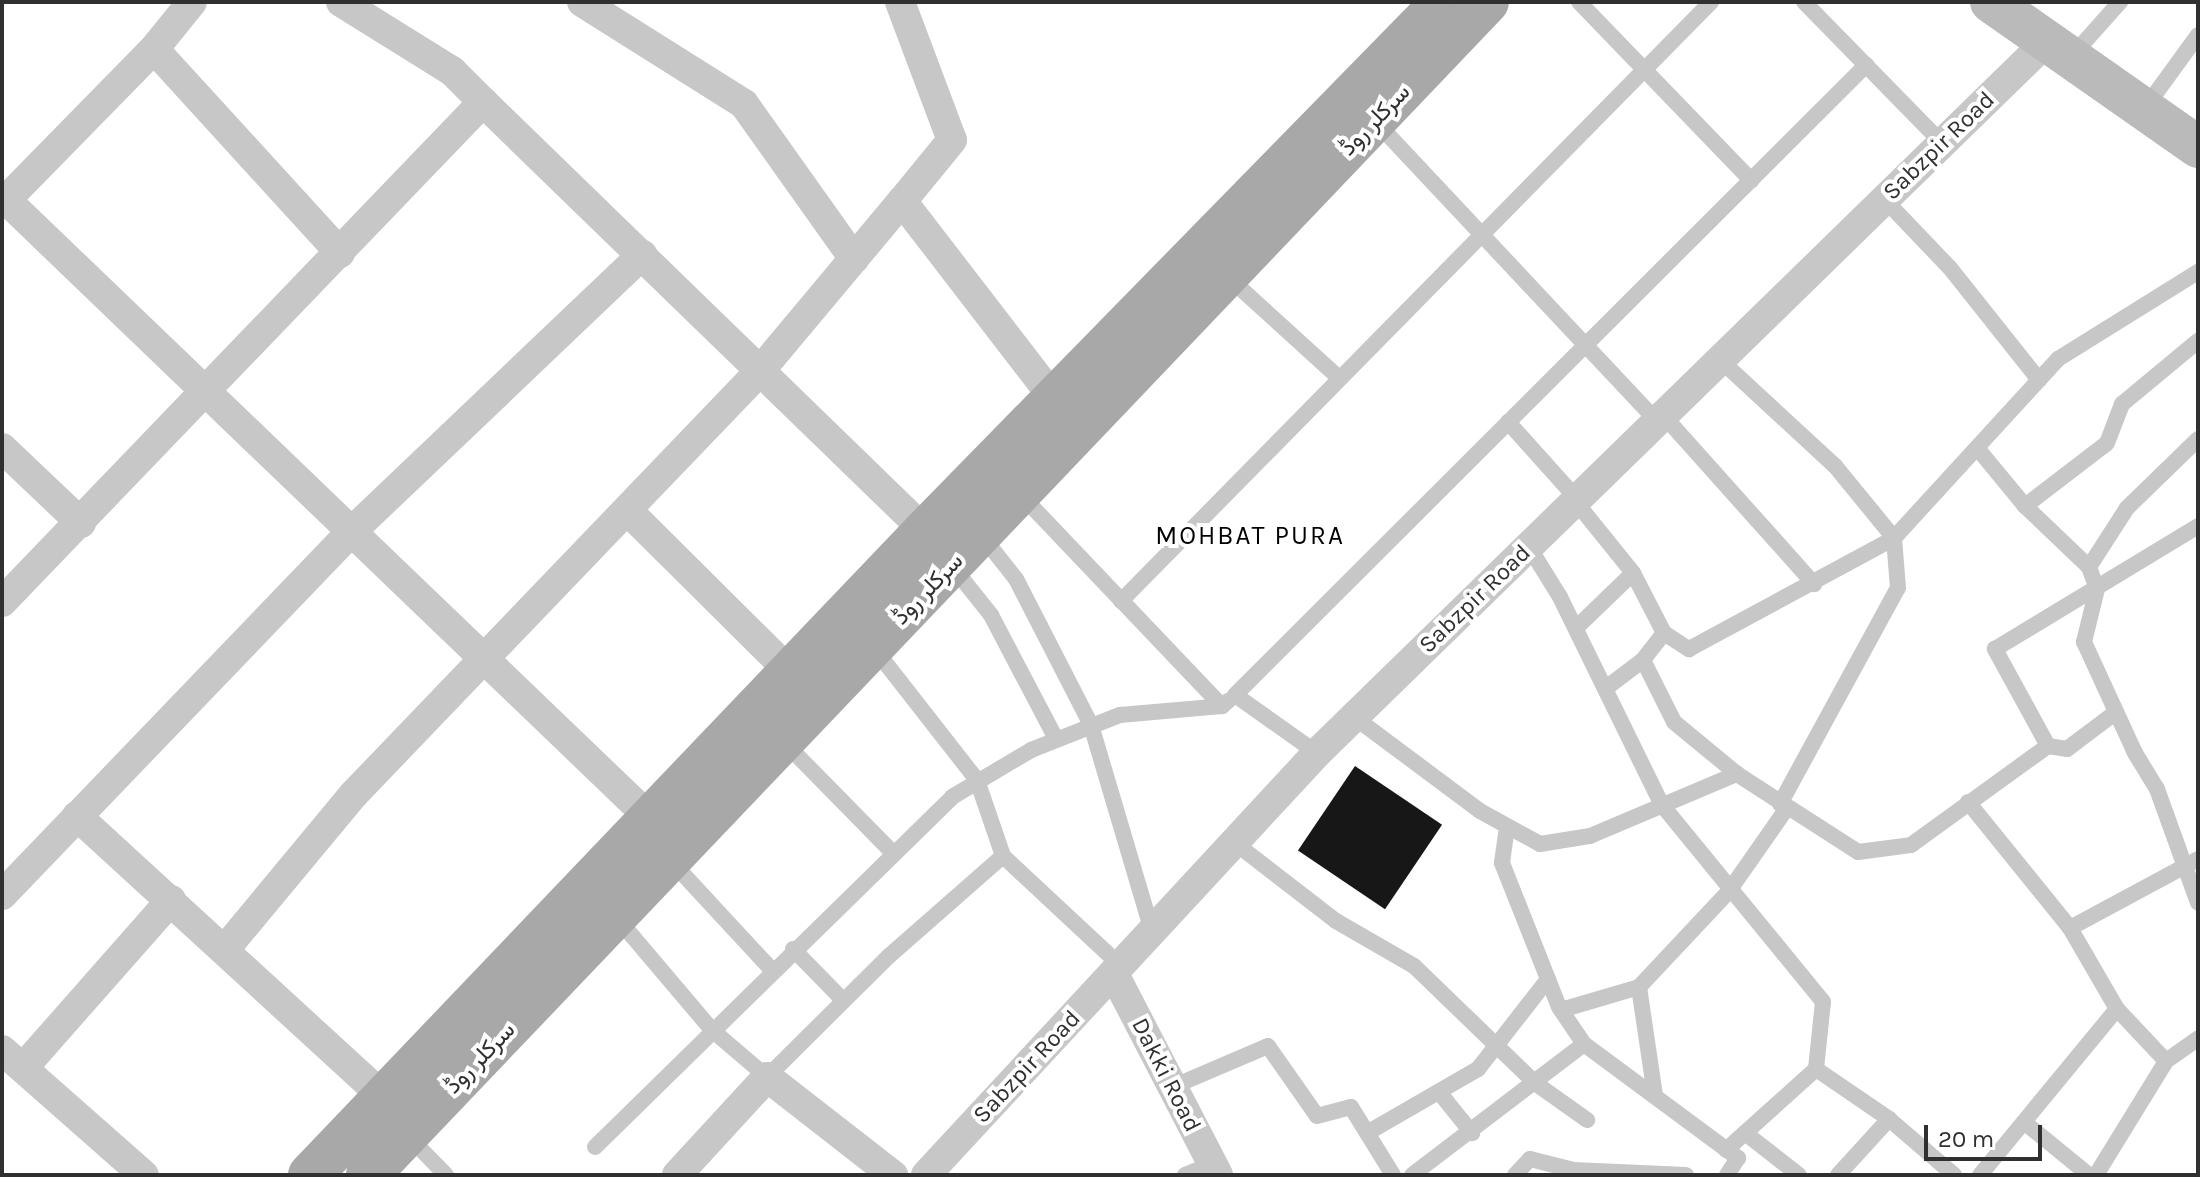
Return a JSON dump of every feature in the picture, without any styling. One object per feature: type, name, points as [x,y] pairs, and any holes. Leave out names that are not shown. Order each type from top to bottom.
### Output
[{"type":"main road","name":"سرکلر روڈ","points":[[368,1175],[616,917],[668,843],[783,741],[873,647],[952,543],[1019,493],[1067,416],[1227,275],[1375,120],[1429,18],[1487,2]]},
{"type":"main road","points":[[310,1175],[385,1098],[668,843],[792,674],[952,543],[1429,18]]},
{"type":"street","points":[[192,2],[154,49],[3,200],[203,395],[483,660],[668,843]]},
{"type":"street","points":[[341,2],[452,71],[759,372],[952,543]]},
{"type":"street","points":[[582,2],[744,104],[854,259]]},
{"type":"street","points":[[226,948],[354,794],[759,372],[952,140],[900,2]]},
{"type":"street","points":[[1991,2],[2198,147]]},
{"type":"street","points":[[154,49],[340,253]]},
{"type":"street","name":"Sabzpir Road","points":[[926,1175],[1317,753],[1942,143],[2058,50]]},
{"type":"street","points":[[2,602],[483,102]]},
{"type":"street","points":[[902,201],[1067,416]]},
{"type":"street","points":[[2,895],[349,534],[642,255]]},
{"type":"street","points":[[2,448],[81,523]]},
{"type":"street","points":[[627,510],[792,674]]},
{"type":"street","points":[[77,816],[226,948],[385,1098]]},
{"type":"street","points":[[144,1175],[12,1059],[171,900]]},
{"type":"street","name":"Dakki Road","points":[[1117,970],[1172,1087],[1205,1171]]},
{"type":"street","points":[[677,1175],[767,1077],[893,1175]]},
{"type":"lane","points":[[1579,2],[1751,180]]},
{"type":"lane","points":[[1121,601],[1711,2]]},
{"type":"lane","points":[[1804,2],[1942,143]]},
{"type":"lane","points":[[2058,50],[2120,2]]},
{"type":"lane","points":[[2145,109],[2198,35]]},
{"type":"lane","points":[[595,1147],[891,851],[977,780],[1056,739],[1120,715],[1222,706],[1235,695],[1866,65]]},
{"type":"lane","points":[[1375,120],[1814,584]]},
{"type":"lane","points":[[1884,199],[1950,268],[2039,380]]},
{"type":"lane","points":[[1508,422],[1576,500],[1633,573],[1664,633],[1689,649],[1894,538],[2058,359],[2198,272]]},
{"type":"lane","points":[[1227,275],[1339,378]]},
{"type":"lane","points":[[2025,506],[2107,443],[2122,404],[2198,341]]},
{"type":"lane","points":[[1561,1010],[1639,987],[1729,891],[1784,806],[1898,588],[1894,538],[1835,466],[1720,360]]},
{"type":"lane","points":[[2089,567],[2127,508],[2198,439]]},
{"type":"lane","points":[[1978,449],[2025,506],[2089,567],[2097,589],[2084,642],[2115,713],[2193,863],[2198,903]]},
{"type":"lane","points":[[1019,493],[1222,706]]},
{"type":"lane","points":[[2048,746],[1995,649],[2198,526]]},
{"type":"lane","points":[[952,543],[1016,579],[1091,725],[1152,931]]},
{"type":"lane","points":[[952,543],[1056,739]]},
{"type":"lane","points":[[1529,547],[1576,628],[1662,805],[1729,891],[1823,1002],[1816,1069],[1726,1150]]},
{"type":"lane","points":[[1576,628],[1633,573]]},
{"type":"lane","points":[[1606,688],[1643,660],[1664,633]]},
{"type":"lane","points":[[873,647],[977,780],[1003,856],[1117,970]]},
{"type":"lane","points":[[1643,660],[1674,722],[1737,774],[1858,852],[1887,852],[1911,845],[2048,746],[2067,749],[2115,713]]},
{"type":"lane","points":[[1235,695],[1317,753]]},
{"type":"lane","points":[[1354,717],[1507,827],[1540,844],[1590,836],[1737,774]]},
{"type":"lane","points":[[783,741],[891,851]]},
{"type":"lane","points":[[1968,802],[2070,928],[2117,1009],[2166,1061]]},
{"type":"lane","points":[[1507,827],[1502,863],[1561,1010],[1584,1044],[1738,1158],[1727,1175]]},
{"type":"lane","points":[[668,843],[772,970]]},
{"type":"lane","points":[[1235,843],[1336,921],[1414,966],[1535,1083],[1587,1120]]},
{"type":"lane","points":[[616,917],[712,1030],[767,1077],[843,1000],[1003,856]]},
{"type":"lane","points":[[2070,928],[2193,863]]},
{"type":"lane","points":[[793,949],[843,1000]]},
{"type":"lane","points":[[1367,1133],[1478,1069],[1548,979]]},
{"type":"lane","points":[[1639,987],[1655,1096]]},
{"type":"lane","points":[[1980,1175],[2117,1009]]},
{"type":"lane","points":[[2096,1175],[2166,1061],[2198,1039]]},
{"type":"lane","points":[[1412,1175],[1472,1133],[1584,1044]]},
{"type":"lane","points":[[1172,1087],[1268,1046],[1317,1116],[1351,1107],[1393,1175]]},
{"type":"lane","points":[[1816,1069],[1889,1119],[1954,1175]]},
{"type":"lane","points":[[1439,1092],[1472,1133]]},
{"type":"lane","points":[[1838,1175],[1889,1119]]},
{"type":"lane","points":[[2024,1122],[2089,1175]]},
{"type":"lane","points":[[1745,1133],[1799,1175]]},
{"type":"lane","points":[[406,1135],[446,1175]]},
{"type":"lane","points":[[1515,1175],[1530,1159],[1573,1170],[1686,1175]]},
{"type":"building","points":[[1355,766],[1442,825],[1385,909],[1298,851]]},
{"type":"district","name":"MOHBAT PURA","points":[[1250,536]]}]
